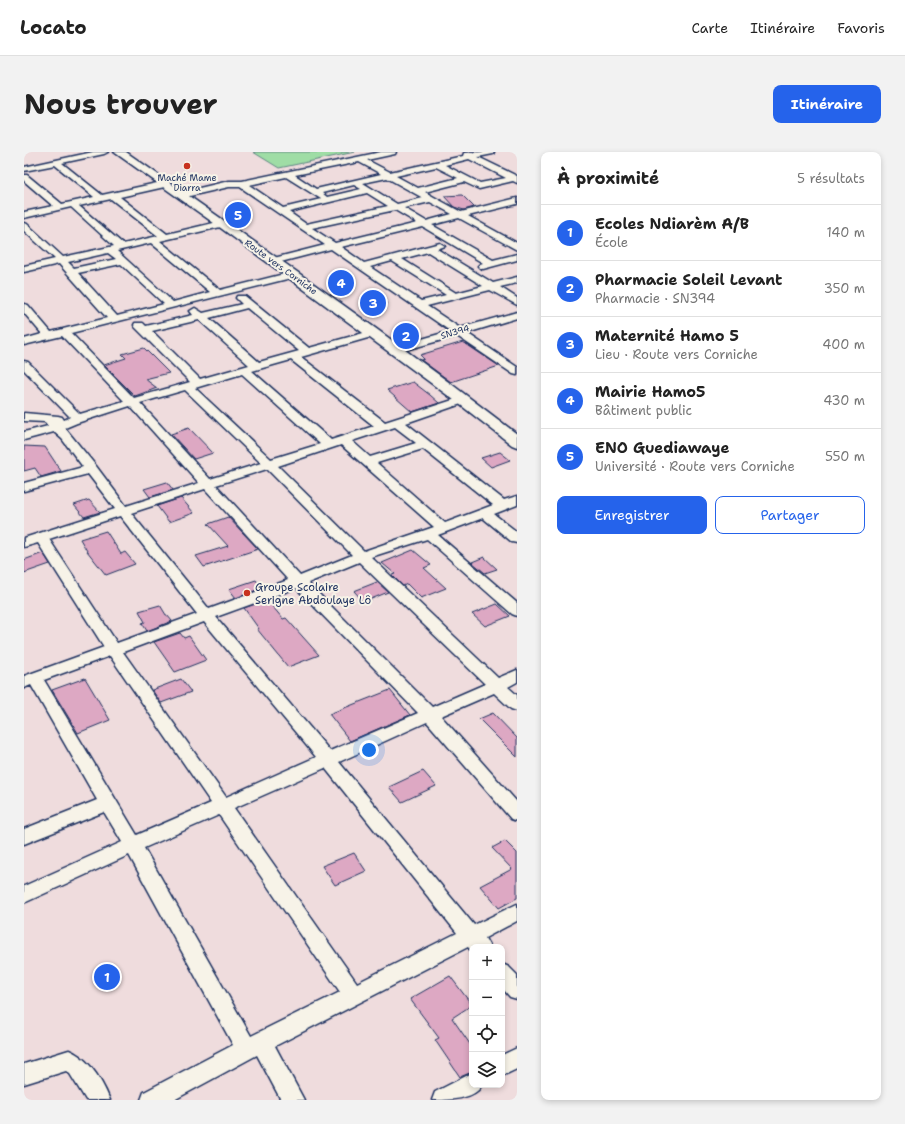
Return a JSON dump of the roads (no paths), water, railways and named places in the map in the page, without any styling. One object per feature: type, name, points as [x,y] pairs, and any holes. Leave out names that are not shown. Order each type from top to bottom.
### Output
[{"type":"main road","name":"Route vers Corniche","points":[[122,152],[463,400],[517,442]]},
{"type":"street","points":[[24,169],[104,152]]},
{"type":"street","points":[[181,195],[229,184],[242,184],[387,152]]},
{"type":"street","points":[[461,152],[516,179]]},
{"type":"street","points":[[314,192],[490,152]]},
{"type":"street","points":[[360,159],[517,247]]},
{"type":"street","points":[[56,162],[100,198]]},
{"type":"street","points":[[437,164],[479,186],[516,179]]},
{"type":"street","points":[[287,174],[327,200]]},
{"type":"street","points":[[24,177],[60,206]]},
{"type":"street","points":[[416,191],[465,179]]},
{"type":"street","points":[[356,182],[492,264]]},
{"type":"street","points":[[24,215],[166,184]]},
{"type":"street","points":[[242,184],[517,372]]},
{"type":"street","points":[[281,210],[369,190]]},
{"type":"street","points":[[112,195],[165,237]]},
{"type":"street","points":[[305,227],[431,199]]},
{"type":"street","points":[[273,261],[517,201]]},
{"type":"street","points":[[72,204],[120,247]]},
{"type":"street","points":[[24,269],[222,224]]},
{"type":"street","points":[[24,226],[61,260],[114,319]]},
{"type":"street","points":[[153,240],[217,293]]},
{"type":"street","points":[[362,266],[457,242]]},
{"type":"street","points":[[110,249],[171,305]]},
{"type":"street","points":[[430,249],[517,302]]},
{"type":"street","points":[[465,270],[517,257]]},
{"type":"street","points":[[394,258],[454,296]]},
{"type":"street","points":[[71,272],[122,261]]},
{"type":"street","points":[[24,342],[292,275]]},
{"type":"street","points":[[419,305],[517,280]]},
{"type":"street","points":[[231,290],[307,352]]},
{"type":"street","points":[[184,302],[256,366]]},
{"type":"street","points":[[144,330],[249,305]]},
{"type":"street","points":[[24,307],[50,336]]},
{"type":"street","name":"SN394","points":[[394,350],[517,315]]},
{"type":"street","points":[[128,316],[144,330],[269,464],[361,556],[517,705]]},
{"type":"street","points":[[64,332],[132,402],[298,582],[430,715],[517,814]]},
{"type":"street","points":[[24,426],[75,419],[371,334]]},
{"type":"street","points":[[293,356],[383,427]]},
{"type":"street","points":[[503,362],[517,358]]},
{"type":"street","points":[[24,364],[75,419]]},
{"type":"street","points":[[244,370],[329,445]]},
{"type":"street","points":[[24,543],[329,445],[463,400]]},
{"type":"street","points":[[398,422],[502,505]]},
{"type":"street","points":[[37,433],[53,423]]},
{"type":"street","points":[[53,423],[92,469],[123,511],[206,615],[327,759],[475,942]]},
{"type":"street","points":[[24,426],[37,433],[52,437],[76,450]]},
{"type":"street","points":[[343,440],[443,528]]},
{"type":"street","points":[[368,462],[425,444]]},
{"type":"street","points":[[24,487],[92,469]]},
{"type":"street","points":[[293,1100],[254,1046],[108,803],[30,680],[298,582],[361,556],[429,534],[517,500]]},
{"type":"street","points":[[484,512],[517,539]]},
{"type":"street","points":[[429,534],[517,611]]},
{"type":"street","points":[[41,537],[113,649],[354,995]]},
{"type":"street","points":[[24,895],[133,845],[517,676]]},
{"type":"street","points":[[24,837],[108,803]]},
{"type":"street","points":[[152,1100],[354,995],[475,942],[517,912]]},
{"type":"street","points":[[505,976],[517,990]]},
{"type":"street","points":[[505,1064],[517,1058]]},
{"type":"street","points":[[24,1074],[69,1060],[78,1067],[99,1100]]},
{"type":"street","points":[[444,1100],[469,1086]]},
{"type":"place","name":"Maché Mame Diarra","points":[[187,166]]},
{"type":"place","name":"ENO Guediawaye","points":[[238,215]]},
{"type":"place","name":"Mairie Hamo5","points":[[341,283]]},
{"type":"place","name":"Maternité Hamo 5","points":[[373,303]]},
{"type":"place","name":"Pharmacie Soleil Levant","points":[[406,336]]},
{"type":"place","name":"Groupe Scolaire Serigne Abdoulaye Lô","points":[[247,593]]},
{"type":"place","name":"Ecoles Ndiarèm A/B","points":[[107,977]]}]
